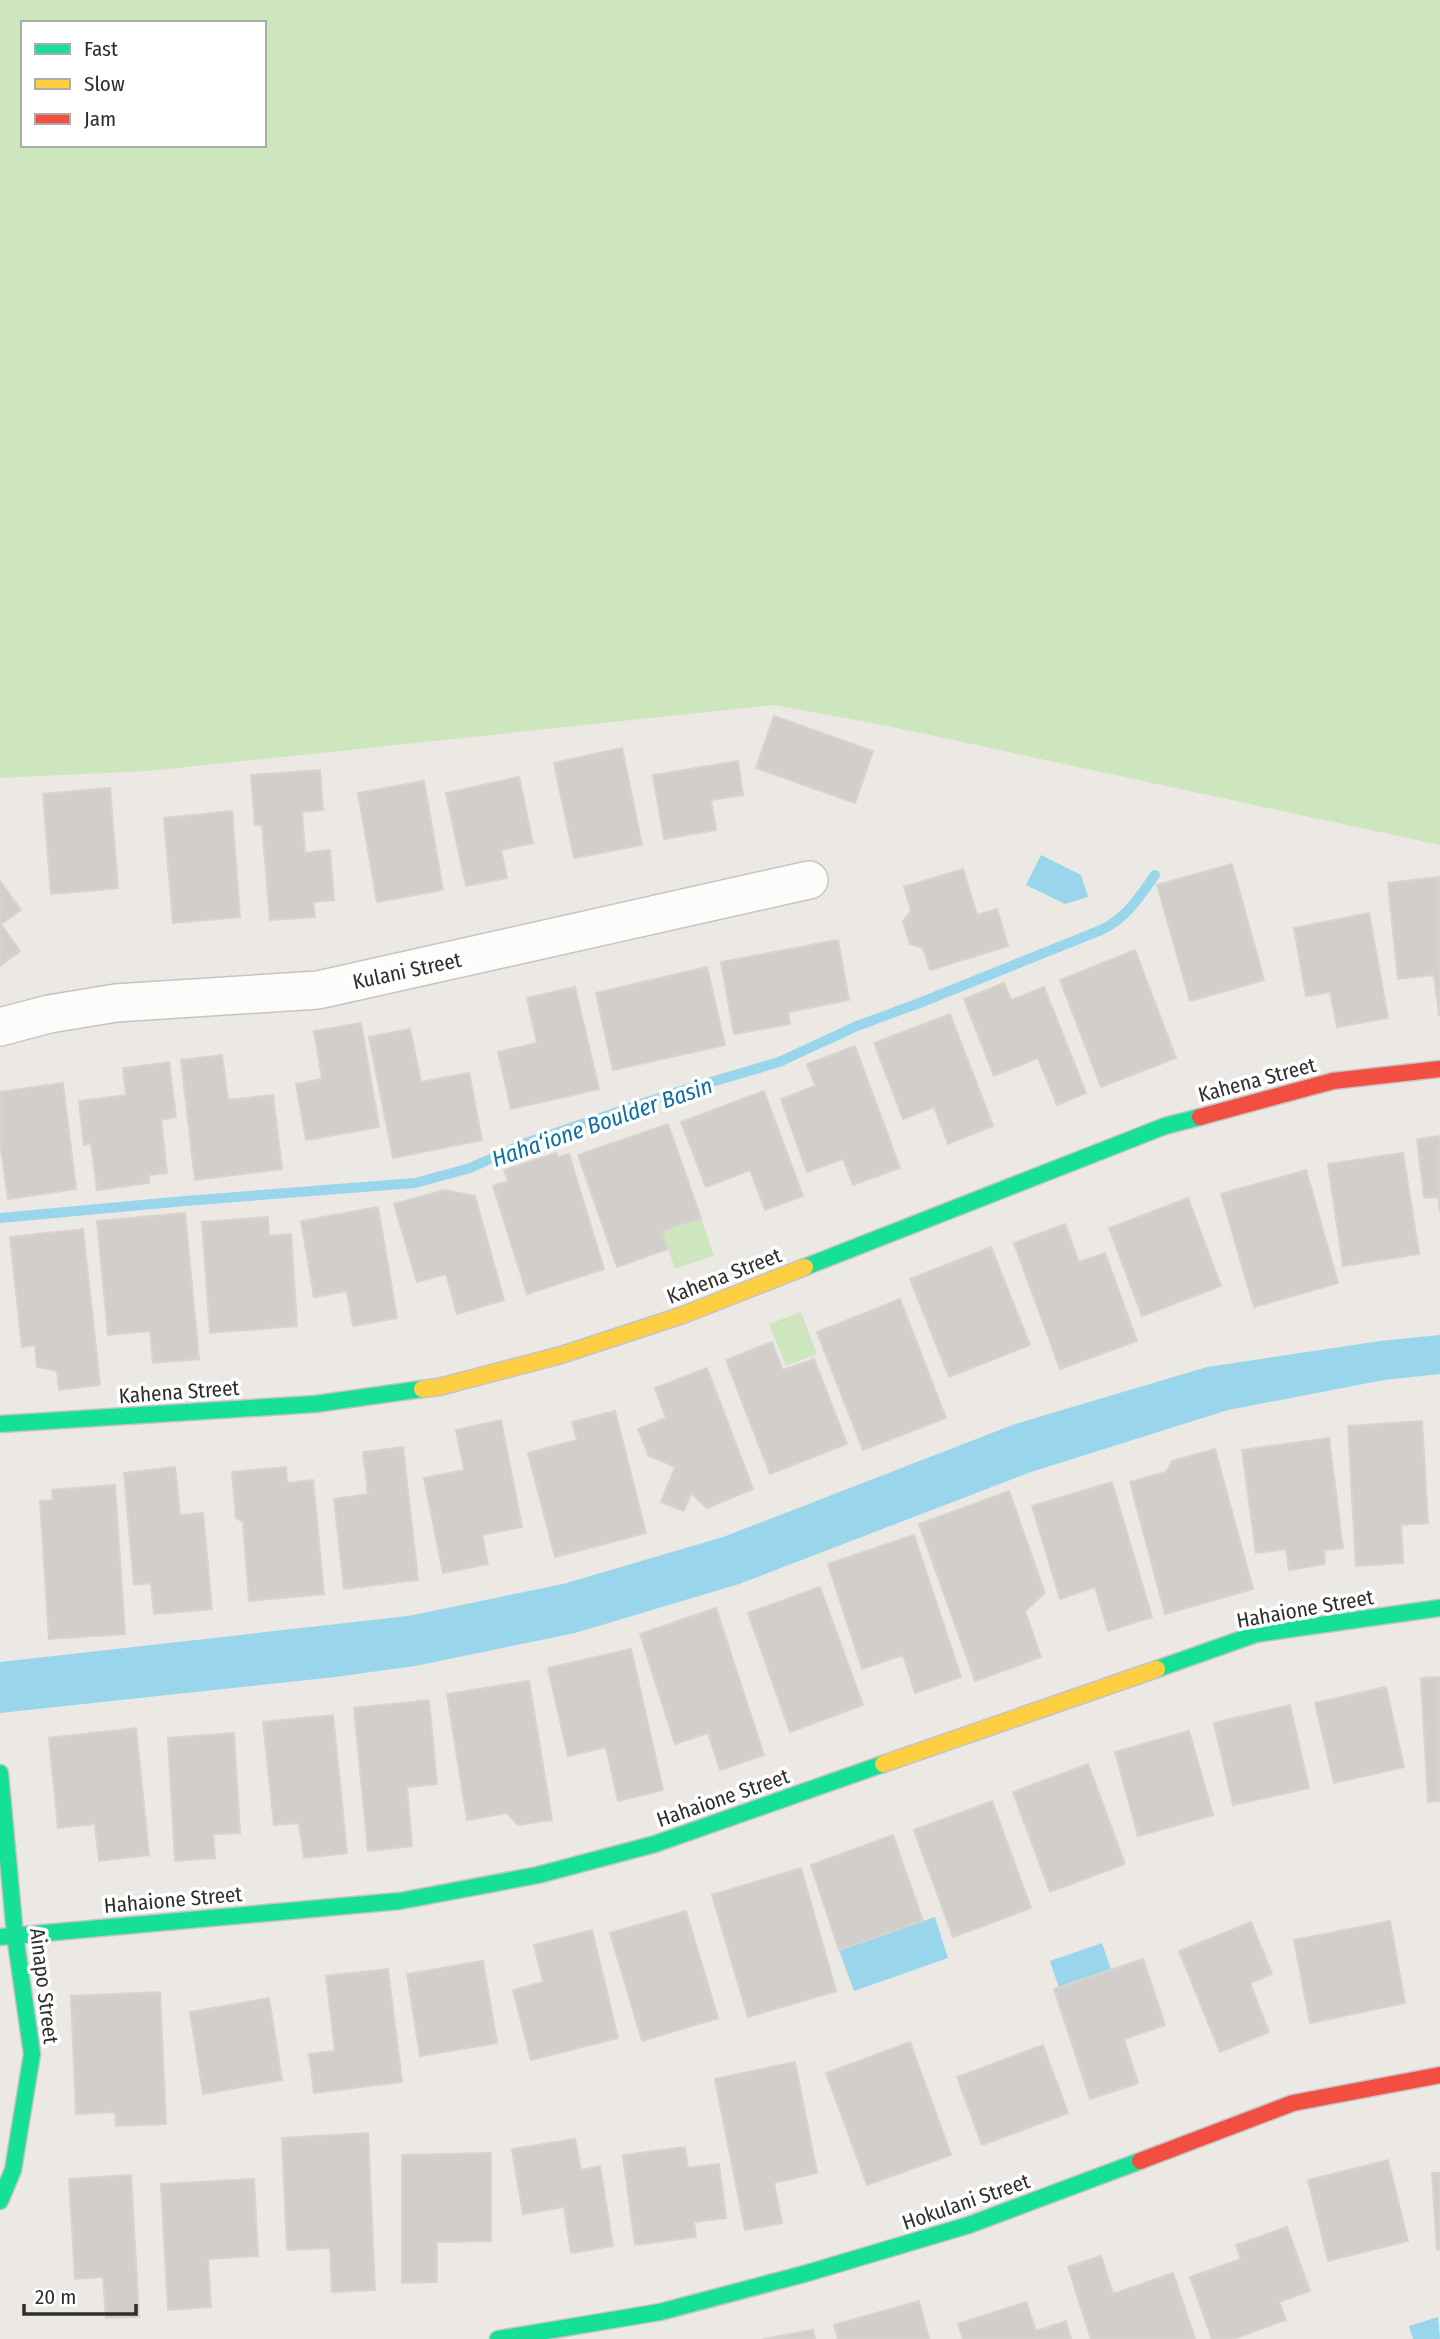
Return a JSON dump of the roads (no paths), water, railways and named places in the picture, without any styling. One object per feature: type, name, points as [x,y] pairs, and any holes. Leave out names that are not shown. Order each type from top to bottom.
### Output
[{"type":"street","name":"Kulani Street","points":[[0,1027],[49,1014],[105,1004],[318,990],[809,880]]},
{"type":"street","name":"Kahena Street","points":[[0,1424],[315,1404],[439,1387],[561,1355],[683,1315],[1165,1126],[1333,1081],[1440,1069]]},
{"type":"street","name":"Hahaione Street","points":[[8,1936],[400,1901],[538,1875],[655,1844],[1256,1634],[1440,1608]]},
{"type":"street","name":"Ainapo Street","points":[[0,1773],[8,1936],[32,2054],[13,2170],[0,2201]]},
{"type":"street","name":"Hokulani Street","points":[[498,2339],[660,2312],[914,2244],[1293,2103],[1440,2074]]},
{"type":"water","points":[[1041,855],[1081,875],[1088,897],[1065,904],[1026,885]]},
{"type":"water","points":[[1440,1335],[1440,1374],[1384,1380],[1228,1410],[1031,1472],[739,1584],[575,1633],[415,1666],[0,1713],[0,1662],[408,1616],[563,1584],[723,1537],[1015,1424],[1207,1367],[1380,1341]]},
{"type":"water","points":[[935,1917],[948,1958],[854,1991],[839,1950]]},
{"type":"water","points":[[1102,1943],[1111,1970],[1059,1988],[1050,1961]]},
{"type":"water","points":[[1438,2317],[1440,2339],[1413,2339],[1409,2326]]},
{"type":"waterway","name":"Haha‘ione Boulder Basin","points":[[0,1218],[415,1183],[470,1168],[526,1143],[674,1093],[779,1062],[857,1026],[1101,930],[1125,913],[1155,875]]}]
